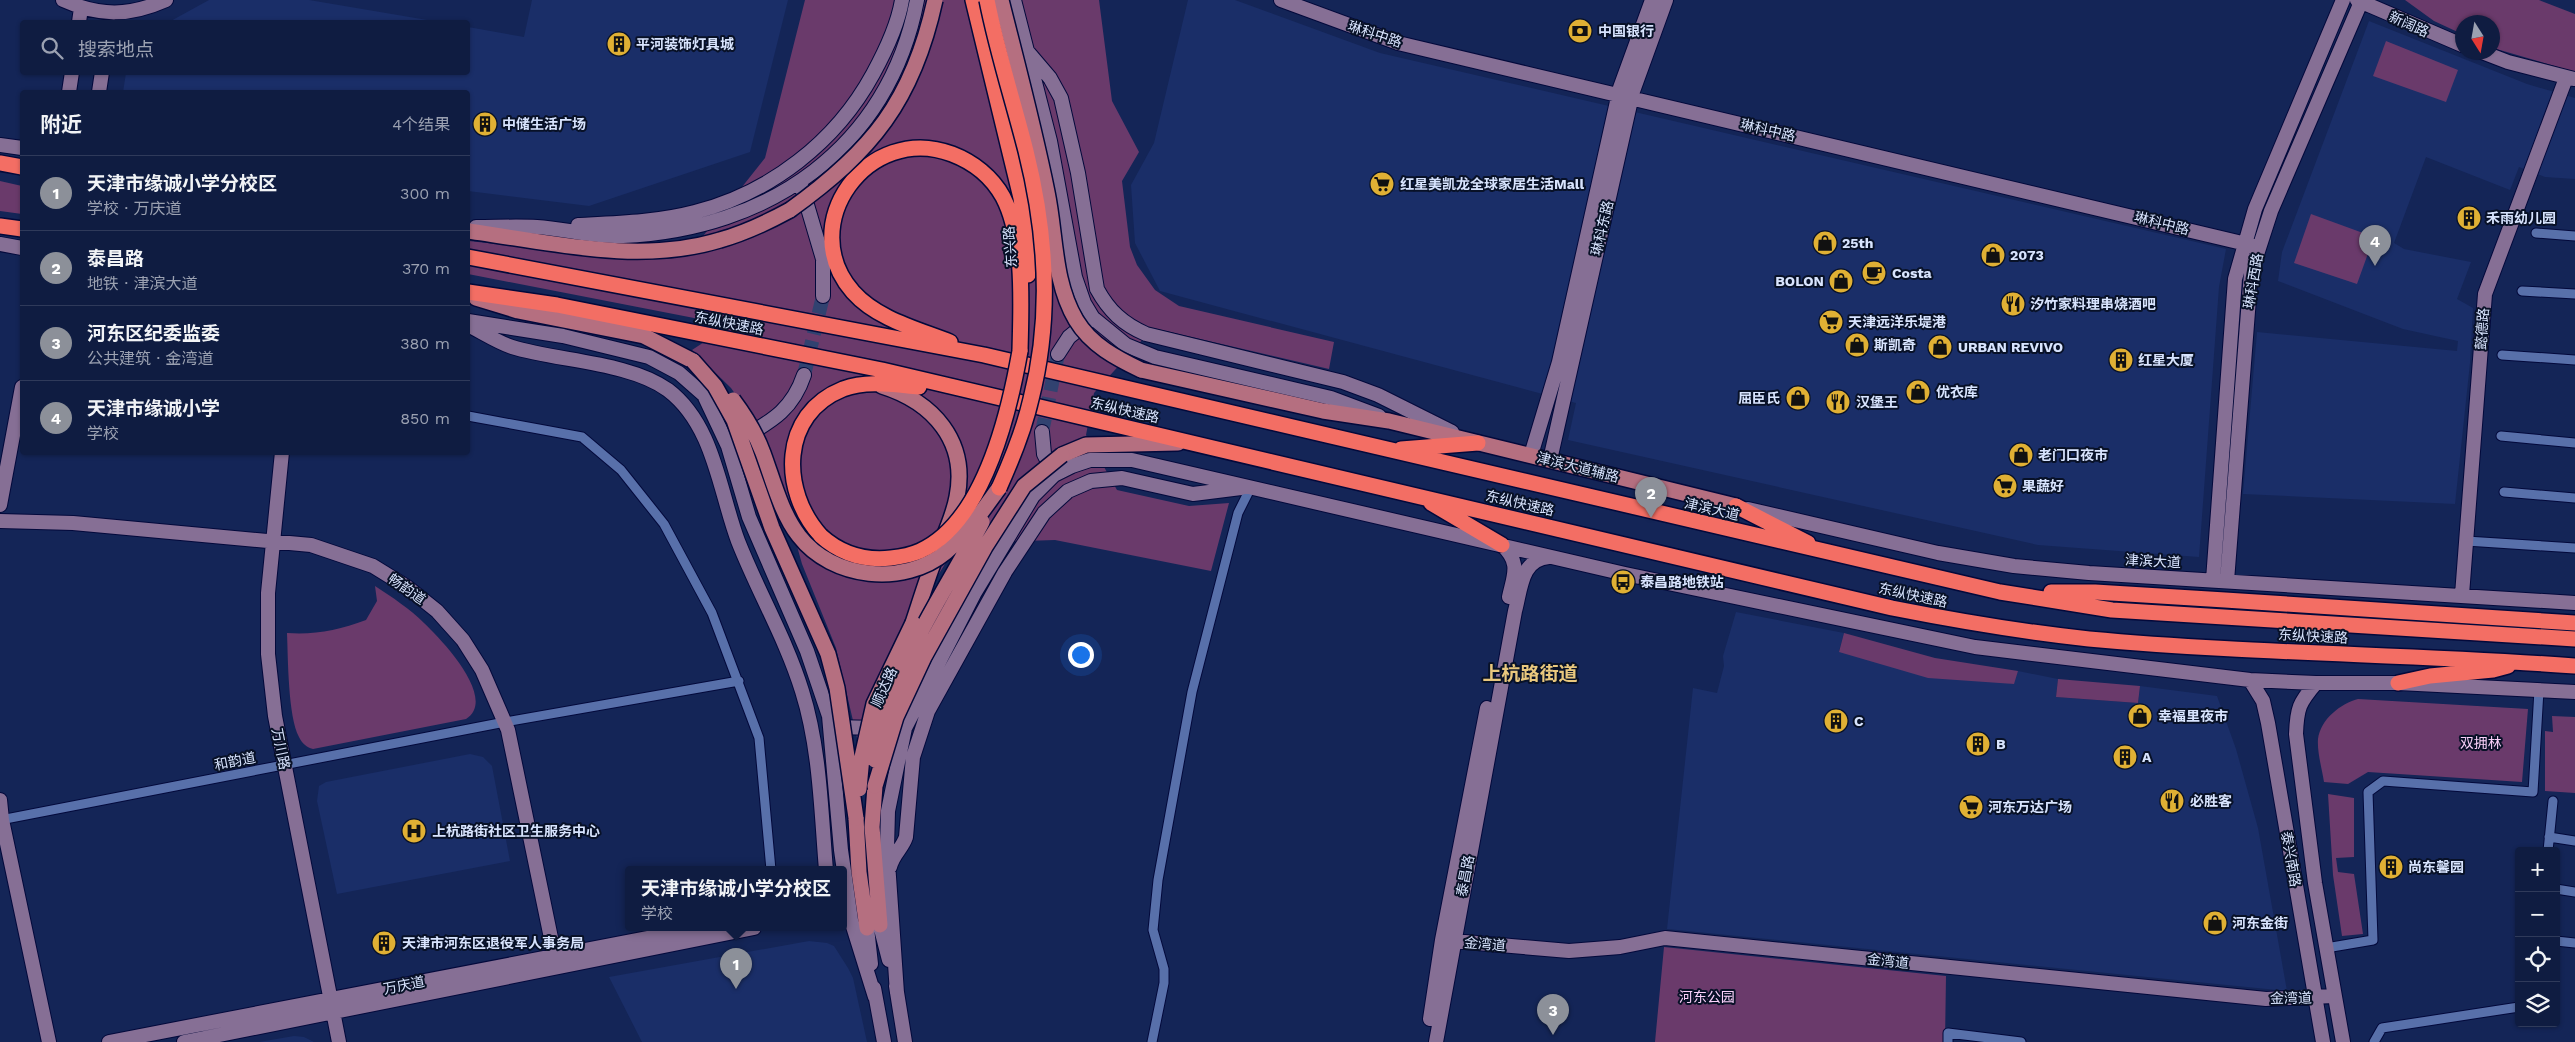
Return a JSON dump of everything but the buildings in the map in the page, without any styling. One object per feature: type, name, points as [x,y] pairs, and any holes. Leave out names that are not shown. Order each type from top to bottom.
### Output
[{"type":"highway","name":"东兴路","points":[[969,390],[874,383],[857,385],[830,395],[814,408],[802,426],[791,463],[792,481],[802,512],[821,536],[833,546],[850,555],[870,559],[903,556],[920,552],[935,543],[948,531],[978,491],[1007,415],[1020,351],[1028,268],[1026,224],[1016,170],[974,0]]},
{"type":"highway","points":[[987,0],[1032,176],[1039,213],[1044,297],[1032,396],[1015,450],[999,488]]},
{"type":"highway","points":[[984,354],[892,319],[871,307],[852,291],[839,267],[832,240],[836,212],[849,184],[870,164],[897,149],[930,147],[959,156],[987,177],[1002,197],[1015,235],[1021,311],[1020,351]]},
{"type":"highway","points":[[0,163],[20,167]]},
{"type":"highway","points":[[0,226],[20,229]]},
{"type":"highway","name":"东纵快速路","points":[[470,257],[984,354],[1387,450]]},
{"type":"highway","name":"东纵快速路","points":[[470,293],[557,305],[969,390],[1883,606],[1983,626],[2089,638],[2222,648],[2575,666]]},
{"type":"highway","points":[[1387,450],[1478,443]]},
{"type":"highway","name":"津滨大道","points":[[1387,450],[2000,592]]},
{"type":"highway","points":[[1416,495],[1502,545]]},
{"type":"highway","points":[[1736,506],[1827,553]]},
{"type":"highway","points":[[2000,592],[2095,592],[2575,623]]},
{"type":"highway","name":"东纵快速路","points":[[2000,592],[2112,610],[2575,639]]},
{"type":"highway","points":[[2398,683],[2430,676],[2493,670],[2522,662]]},
{"type":"main road","points":[[470,229],[582,247],[640,251],[685,247],[719,241],[760,225],[790,210],[841,171],[878,132],[912,76],[930,25],[935,0]]},
{"type":"main road","name":"津滨大道辅路","points":[[1001,0],[1034,126],[1048,196],[1059,276],[1069,307],[1089,337],[1121,360],[1141,370],[1323,411],[1389,420],[1736,506]]},
{"type":"main road","points":[[470,294],[518,311],[644,336],[693,361],[722,386],[749,424],[763,452],[779,498],[799,536],[827,560],[847,569],[871,574],[895,574],[928,563],[945,553],[965,533],[999,488]]},
{"type":"main road","points":[[693,361],[715,386],[734,420],[772,528],[828,654],[837,688],[856,818]]},
{"type":"main road","name":"顺达路","points":[[873,927],[859,872],[856,818],[862,757],[874,704],[913,623],[954,509],[959,484],[957,459],[953,444],[929,410],[902,393],[874,383]]},
{"type":"main road","points":[[875,786],[896,717],[924,656],[980,556],[1024,486],[1062,455],[1086,445],[1190,442]]},
{"type":"main road","name":"顺达路","points":[[873,927],[872,827],[875,755],[889,701],[901,672],[999,488]]},
{"type":"street","points":[[63,0],[111,18],[144,9],[166,0]]},
{"type":"street","points":[[470,229],[641,222],[695,212],[745,196],[790,168],[832,132],[849,112],[860,98],[884,52],[902,0]]},
{"type":"street","points":[[536,227],[621,236],[670,232],[702,226],[747,211],[800,183],[843,146],[870,114],[888,83],[902,50],[916,0]]},
{"type":"street","points":[[1014,0],[1050,141],[1075,277],[1084,303],[1093,318],[1126,345],[1155,357],[1330,398],[1389,420]]},
{"type":"street","name":"琳科中路","points":[[1281,0],[1398,42],[1626,93]]},
{"type":"street","name":"琳科中路","points":[[1297,0],[1397,37],[2253,242]]},
{"type":"street","name":"琳科东路","points":[[1531,456],[1559,362],[1626,93],[1652,0]]},
{"type":"street","name":"琳科东路","points":[[1550,460],[1626,93],[1666,0]]},
{"type":"street","name":"琳科西路","points":[[2220,581],[2248,305],[2255,209],[2343,0]]},
{"type":"street","name":"琳科西路","points":[[2253,242],[2359,1]]},
{"type":"street","name":"新阔路","points":[[2359,1],[2455,43]]},
{"type":"street","points":[[79,20],[81,8]]},
{"type":"street","points":[[1027,51],[1050,78],[1061,98],[1078,173],[1097,289],[1104,302],[1122,322],[1146,334],[1343,382],[1378,395],[1415,415],[1478,443]]},
{"type":"street","points":[[2500,57],[2570,78]]},
{"type":"street","points":[[69,90],[72,75]]},
{"type":"street","points":[[99,90],[102,75]]},
{"type":"street","name":"懿德路","points":[[2462,595],[2485,294],[2570,78]]},
{"type":"street","points":[[0,145],[20,148]]},
{"type":"street","points":[[800,183],[823,259],[823,296]]},
{"type":"street","points":[[2536,233],[2575,236]]},
{"type":"street","points":[[0,244],[20,248]]},
{"type":"street","points":[[2522,291],[2575,294]]},
{"type":"street","points":[[1058,354],[1069,337],[1093,318]]},
{"type":"street","points":[[470,320],[563,336],[649,357],[679,373],[704,395],[728,446],[762,550],[807,651],[828,716],[842,866]]},
{"type":"street","points":[[470,326],[510,347],[634,374],[666,389],[683,404],[700,427],[739,542],[788,651],[803,692],[816,753],[826,866]]},
{"type":"street","points":[[2502,355],[2575,360]]},
{"type":"street","points":[[728,446],[767,424],[789,406],[798,392],[804,375]]},
{"type":"street","points":[[0,505],[20,398]]},
{"type":"street","points":[[470,416],[582,437],[620,470],[664,524],[712,613],[759,738],[771,866]]},
{"type":"street","points":[[1042,432],[1044,454],[1054,475]]},
{"type":"street","points":[[2500,436],[2575,443]]},
{"type":"street","name":"万川路","points":[[282,455],[268,593],[268,654],[275,716],[339,1042]]},
{"type":"street","points":[[898,993],[888,878],[888,811],[905,728],[974,594],[1033,496],[1054,475],[1090,460],[1132,460],[1810,615],[1976,647],[2250,680],[2316,683],[2398,683],[2575,692]]},
{"type":"street","points":[[888,878],[892,856],[904,845],[906,837],[913,757],[928,711],[1005,572],[1044,513],[1068,490],[1091,481],[1122,478],[1193,494],[1251,486]]},
{"type":"street","points":[[1152,1042],[1164,983],[1164,969],[1153,930],[1159,871],[1192,692],[1238,513],[1251,486]]},
{"type":"street","points":[[2504,492],[2575,498]]},
{"type":"street","name":"津滨大道","points":[[1736,506],[1938,553],[2014,566],[2575,603]]},
{"type":"street","name":"畅韵道","points":[[0,521],[73,523],[272,540],[329,549],[373,566],[407,587],[437,611],[463,640],[482,670],[505,722],[556,962]]},
{"type":"street","points":[[2466,541],[2575,548]]},
{"type":"street","name":"泰昌路","points":[[1436,1042],[1447,941],[1515,569],[1511,554],[1502,545]]},
{"type":"street","name":"泰昌路","points":[[1427,1042],[1524,574],[1533,561],[1542,558],[1558,557]]},
{"type":"street","name":"泰兴南路","points":[[2250,680],[2262,701],[2268,723],[2323,1042]]},
{"type":"street","name":"和韵道","points":[[1,820],[505,722],[739,681]]},
{"type":"street","name":"泰兴南路","points":[[2316,683],[2301,701],[2297,710],[2296,734],[2315,883],[2343,1042]]},
{"type":"street","points":[[2326,948],[2373,940],[2368,792],[2383,781],[2533,792],[2539,690]]},
{"type":"street","points":[[830,727],[905,728]]},
{"type":"street","points":[[0,800],[1,820],[48,1042]]},
{"type":"street","points":[[2548,847],[2553,801]]},
{"type":"street","points":[[2549,837],[2575,841]]},
{"type":"street","points":[[2560,890],[2575,892]]},
{"type":"street","points":[[847,920],[876,997]]},
{"type":"street","name":"顺达路","points":[[873,927],[898,993],[905,1042]]},
{"type":"street","name":"顺达路","points":[[873,927],[876,997],[884,1042]]},
{"type":"street","name":"万庆道","points":[[556,962],[685,931]]},
{"type":"street","name":"万庆道","points":[[109,1042],[332,1006],[556,962],[737,931]]},
{"type":"street","name":"金湾道","points":[[1447,941],[1569,951],[1620,947],[1665,938],[2266,999],[2334,996]]},
{"type":"street","points":[[2560,941],[2575,943]]},
{"type":"street","name":"万庆道","points":[[184,1042],[332,1006]]},
{"type":"street","points":[[2374,1042],[2382,1028],[2515,1008]]},
{"type":"street","points":[[1948,1042],[1948,1033],[2020,1042]]},
{"type":"shaded area","points":[[209,0],[309,0],[427,20],[173,20]]},
{"type":"shaded area","points":[[532,0],[788,0],[750,152],[589,206],[470,191],[470,90],[123,90],[126,75],[470,75],[470,27],[524,37]]},
{"type":"shaded area","points":[[1188,0],[1235,0],[1380,53],[2226,249],[2219,287],[2199,557],[2038,545],[1568,440],[1576,403],[1160,291],[1135,243],[1131,185],[1154,143]]},
{"type":"shaded area","points":[[2369,21],[2455,55],[2455,60],[2467,60],[2527,84],[2575,98],[2575,179],[2545,177],[2519,167],[2510,190],[2426,157],[2394,243],[2404,249],[2471,262],[2457,299],[2473,308],[2470,363],[2455,504],[2243,494],[2257,332],[2457,351],[2458,341],[2403,329],[2278,281],[2282,252]]},
{"type":"shaded area","points":[[1736,612],[1844,633],[1839,651],[2013,684],[2018,671],[2058,679],[2056,697],[2138,703],[2140,686],[2217,696],[2236,749],[2258,828],[2287,991],[1667,929],[1693,688],[1717,693],[1724,666],[1723,656]]},
{"type":"shaded area","name":"上杭路街社区卫生服务中心","points":[[470,754],[483,757],[492,766],[510,861],[337,894],[317,801],[319,786],[326,782]]},
{"type":"shaded area","points":[[809,941],[827,943],[834,946],[848,968],[853,978],[867,1042],[642,1042],[609,977]]},
{"type":"shaded area","points":[[294,1036],[304,1037],[314,1042],[259,1042]]},
{"type":"green space","points":[[805,0],[1099,0],[1112,101],[1139,152],[1122,181],[1130,247],[1137,265],[1155,290],[1179,306],[1334,342],[1329,369],[1153,328],[1094,393],[1086,435],[1117,490],[1189,506],[1229,503],[1211,571],[1055,540],[958,543],[896,643],[858,742],[836,648],[802,564],[770,449],[757,425],[731,388],[692,350],[730,325],[470,274],[470,241],[614,257],[688,255],[765,158]]},
{"type":"green space","points":[[2405,0],[2539,0],[2575,14],[2575,72],[2500,50],[2500,15],[2455,15],[2455,31],[2434,21]]},
{"type":"green space","points":[[2386,41],[2458,70],[2446,102],[2373,76]]},
{"type":"green space","points":[[0,181],[20,186],[20,214],[0,211]]},
{"type":"green space","points":[[2311,214],[2374,237],[2357,284],[2294,263]]},
{"type":"green space","points":[[375,586],[401,603],[443,642],[472,684],[475,698],[474,710],[466,719],[313,749],[304,744],[295,728],[289,686],[287,633],[327,631],[366,620],[377,601]]},
{"type":"green space","points":[[1844,633],[1935,658],[2018,671],[2014,684],[1928,678],[1839,652]]},
{"type":"green space","points":[[2058,679],[2140,686],[2138,703],[2056,697]]},
{"type":"green space","name":"双拥林","points":[[2358,699],[2528,709],[2522,782],[2368,772],[2348,784],[2324,782],[2318,749],[2320,732],[2332,713],[2351,701]]},
{"type":"green space","points":[[2552,716],[2575,717],[2575,793],[2545,791],[2545,731],[2553,732]]},
{"type":"green space","points":[[2328,794],[2354,798],[2354,857],[2336,858],[2338,872],[2354,874],[2363,934],[2342,936],[2333,875]]},
{"type":"green space","name":"河东公园","points":[[1664,947],[1946,976],[1945,1042],[1655,1042]]},
{"type":"tunnel","points":[[804,375],[823,296]]},
{"type":"tunnel","points":[[1042,432],[1058,354]]},
{"type":"place","name":"中国银行","points":[[1580,31]]},
{"type":"place","name":"平河装饰灯具城","points":[[619,44]]},
{"type":"place","name":"中储生活广场","points":[[485,124]]},
{"type":"place","name":"红星美凯龙全球家居生活Mall","points":[[1382,184]]},
{"type":"place","name":"禾雨幼儿园","points":[[2469,218]]},
{"type":"place","name":"25th","points":[[1825,243]]},
{"type":"place","name":"2073","points":[[1993,255]]},
{"type":"place","name":"天津市缘诚小学","points":[[2375,266]]},
{"type":"place","name":"Costa","points":[[1874,273]]},
{"type":"place","name":"BOLON","points":[[1841,281]]},
{"type":"place","name":"汐竹家料理串烧酒吧","points":[[2013,304]]},
{"type":"place","name":"天津远洋乐堤港","points":[[1831,322]]},
{"type":"place","name":"斯凯奇","points":[[1857,345]]},
{"type":"place","name":"URBAN REVIVO","points":[[1940,347]]},
{"type":"place","name":"红星大厦","points":[[2121,360]]},
{"type":"place","name":"优衣库","points":[[1918,392]]},
{"type":"place","name":"屈臣氏","points":[[1798,398]]},
{"type":"place","name":"汉堡王","points":[[1838,402]]},
{"type":"place","name":"老门口夜市","points":[[2021,455]]},
{"type":"place","name":"果蔬好","points":[[2005,486]]},
{"type":"place","name":"泰昌路","points":[[1651,518]]},
{"type":"place","name":"泰昌路地铁站","points":[[1623,582]]},
{"type":"place","name":"幸福里夜市","points":[[2140,716]]},
{"type":"place","name":"C","points":[[1836,721]]},
{"type":"place","name":"B","points":[[1978,744]]},
{"type":"place","name":"A","points":[[2125,757]]},
{"type":"place","name":"必胜客","points":[[2172,801]]},
{"type":"place","name":"河东万达广场","points":[[1971,807]]},
{"type":"place","name":"上杭路街社区卫生服务中心","points":[[414,831]]},
{"type":"place","name":"尚东馨园","points":[[2391,867]]},
{"type":"place","name":"河东金街","points":[[2215,923]]},
{"type":"place","name":"天津市河东区退役军人事务局","points":[[384,943]]},
{"type":"place","name":"天津市缘诚小学分校区","points":[[736,989]]},
{"type":"place","name":"河东区纪委监委","points":[[1553,1035]]},
{"type":"district","name":"上杭路街道","points":[[1530,673]]}]
